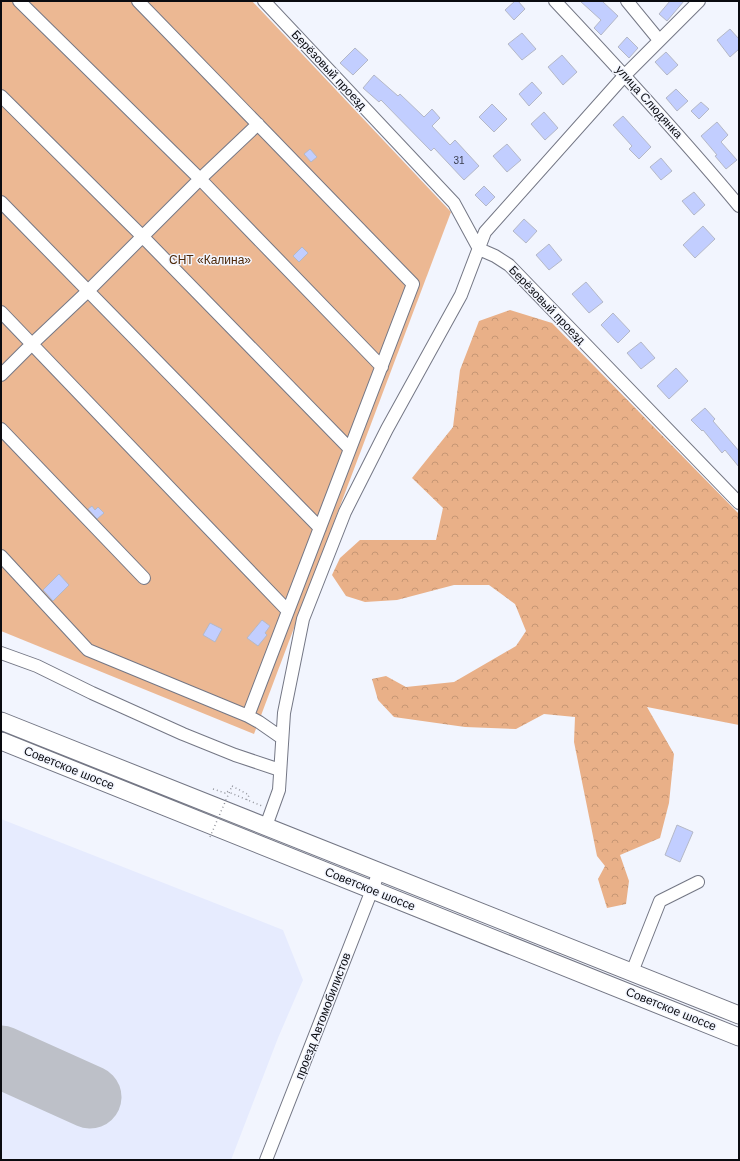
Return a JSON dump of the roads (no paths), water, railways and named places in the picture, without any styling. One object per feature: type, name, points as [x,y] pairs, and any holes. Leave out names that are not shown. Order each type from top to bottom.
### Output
[{"type":"highway","name":"Советское шоссе","points":[[1,721],[739,1015]]},
{"type":"highway","name":"Советское шоссе","points":[[1,741],[739,1037]]},
{"type":"street","points":[[18,1],[200,179],[382,367]]},
{"type":"street","points":[[138,1],[413,284],[248,716]]},
{"type":"street","name":"Берёзовый проезд","points":[[264,1],[454,202],[479,249],[495,256],[509,265],[739,503]]},
{"type":"street","name":"улица Слюдянка","points":[[555,1],[625,75],[709,169],[739,206]]},
{"type":"street","points":[[627,1],[659,40]]},
{"type":"street","points":[[266,826],[279,790],[284,713],[303,619],[346,512],[387,429],[461,295],[485,232],[625,75],[699,1]]},
{"type":"street","points":[[1,96],[143,237],[350,449]]},
{"type":"street","points":[[1,375],[258,124]]},
{"type":"street","points":[[1,202],[320,528]]},
{"type":"street","points":[[1,312],[288,611]]},
{"type":"street","points":[[1,429],[144,578]]},
{"type":"street","points":[[1,556],[88,650],[248,716],[282,738]]},
{"type":"street","points":[[1,653],[37,666],[92,693],[183,734],[235,755],[280,770]]},
{"type":"street","name":"проезд Автомобилистов","points":[[266,1160],[379,872]]},
{"type":"street","points":[[632,972],[660,901],[698,882]]},
{"type":"park label","name":"СНТ «Калина»","points":[[210,260]]}]
